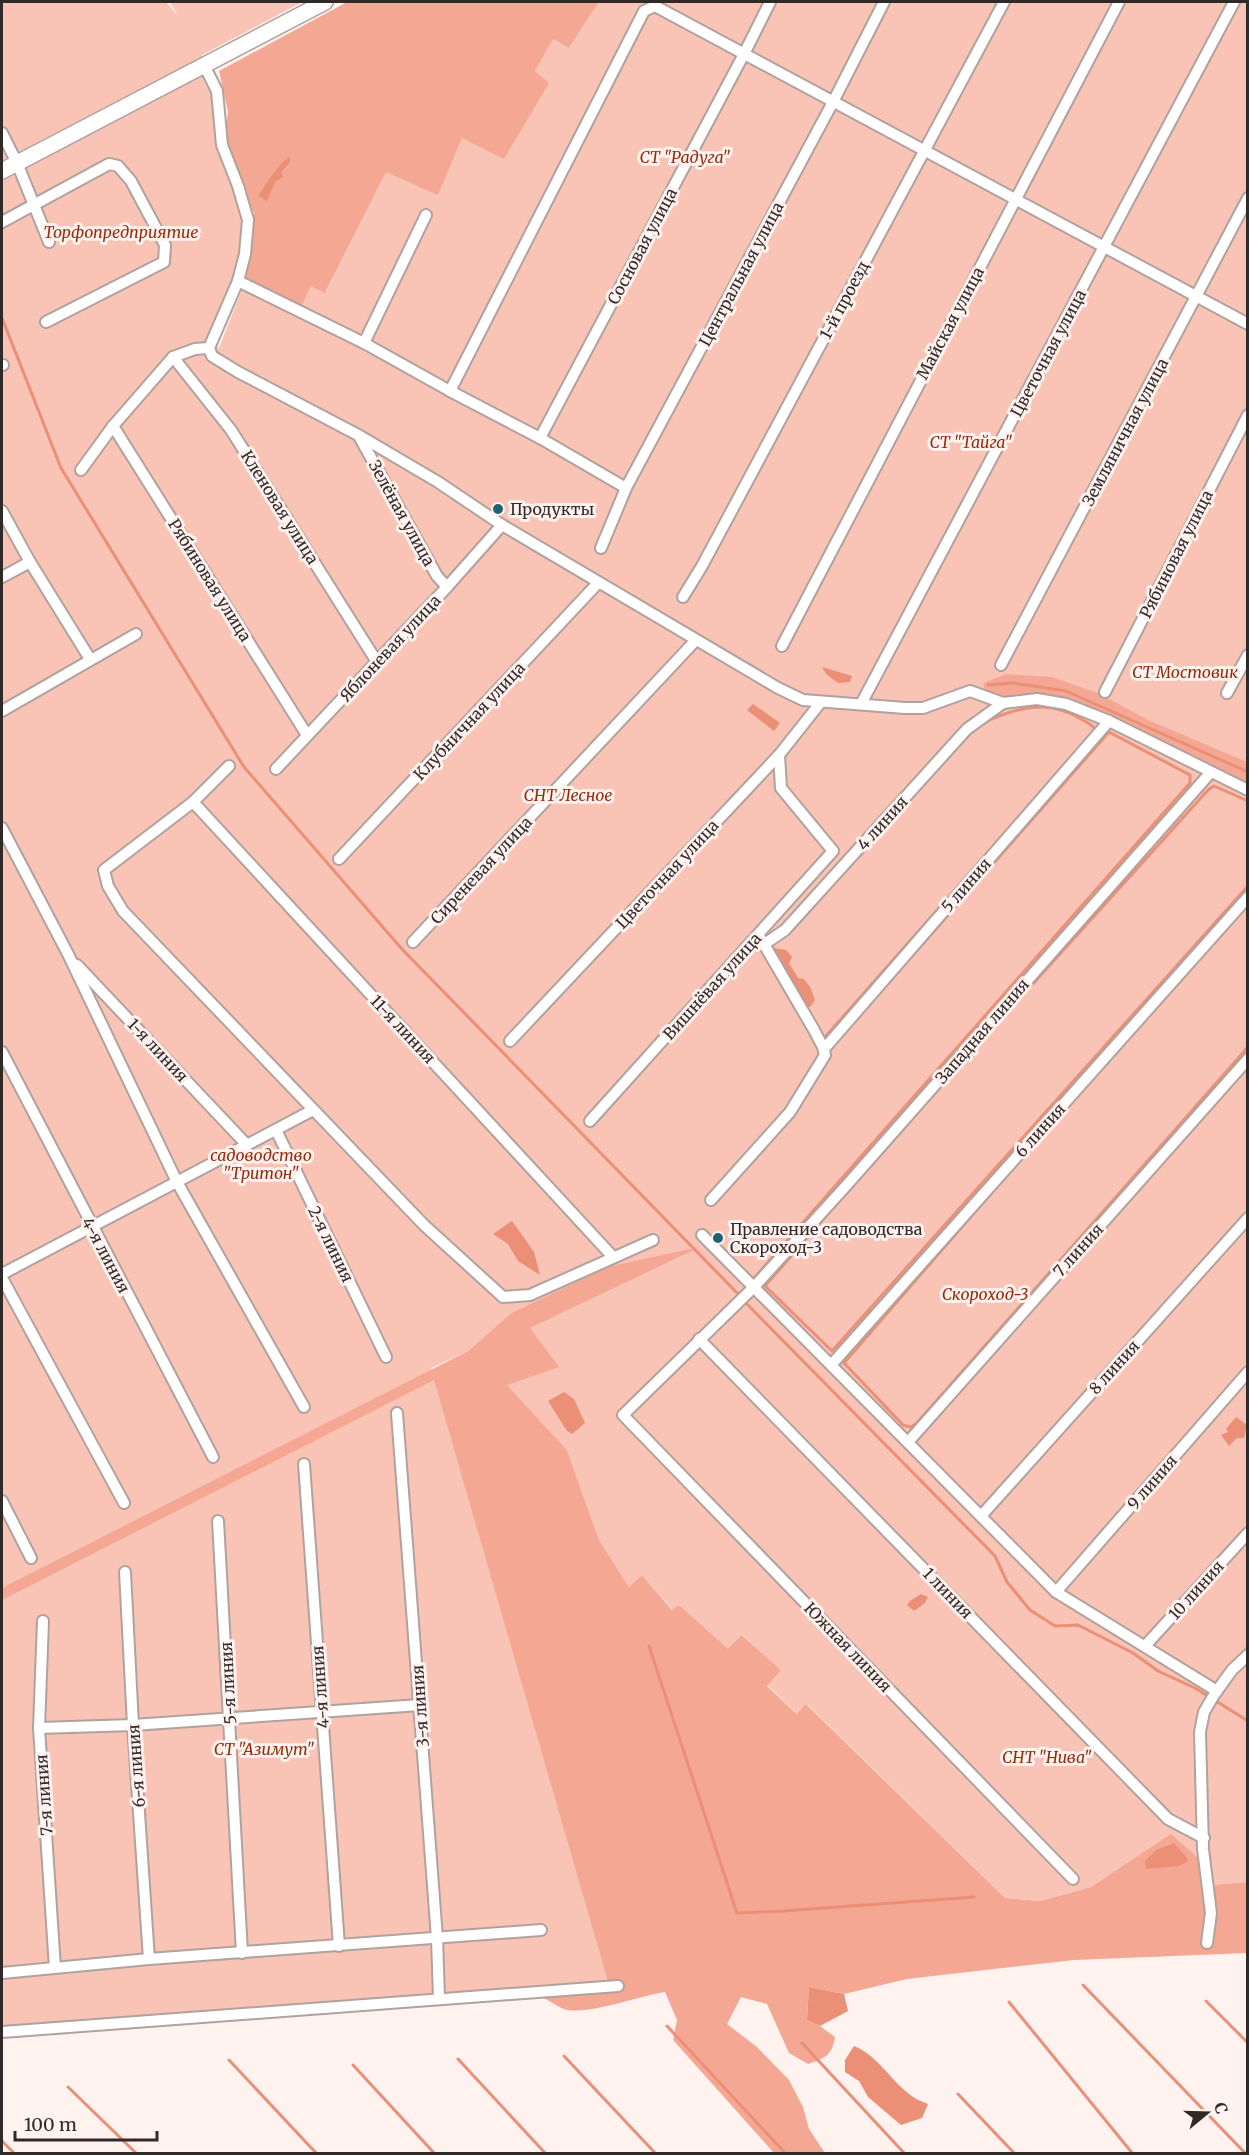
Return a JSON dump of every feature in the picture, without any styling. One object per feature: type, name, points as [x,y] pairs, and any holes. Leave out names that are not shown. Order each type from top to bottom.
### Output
[{"type":"main road","points":[[2,171],[325,2]]},
{"type":"street","name":"Сосновая улица","points":[[540,438],[770,2]]},
{"type":"street","name":"Центральная улица","points":[[601,548],[627,488],[884,2]]},
{"type":"street","name":"1-й проезд","points":[[683,597],[702,566],[1004,2]]},
{"type":"street","name":"Майская улица","points":[[782,646],[1119,2]]},
{"type":"street","name":"Цветочная улица","points":[[861,704],[1234,2]]},
{"type":"street","points":[[450,391],[644,11],[655,6],[1248,324]]},
{"type":"street","points":[[204,65],[217,91],[222,145],[248,220],[245,254],[238,281],[209,348],[212,356],[360,436],[438,482],[502,525],[598,583],[778,688],[803,700],[923,708],[970,691],[1003,703],[1037,699],[1066,704],[1109,721],[1248,790]]},
{"type":"street","points":[[2,133],[18,163],[49,242]]},
{"type":"street","points":[[2,222],[109,164],[118,166],[131,181],[165,246],[164,262],[46,322]]},
{"type":"street","name":"Земляничная улица","points":[[1001,665],[1248,198]]},
{"type":"street","points":[[364,343],[426,215]]},
{"type":"street","points":[[238,281],[364,343],[627,488]]},
{"type":"street","points":[[81,470],[113,426],[173,357],[195,349],[209,348]]},
{"type":"street","name":"Кленовая улица","points":[[173,357],[231,430],[377,662]]},
{"type":"street","name":"Рябиновая улица","points":[[1105,692],[1248,415]]},
{"type":"street","name":"Рябиновая улица","points":[[113,426],[308,735]]},
{"type":"street","name":"Зелёная улица","points":[[360,436],[437,576],[447,587]]},
{"type":"street","points":[[2,511],[30,562],[90,659]]},
{"type":"street","name":"Яблоневая улица","points":[[276,769],[502,525]]},
{"type":"street","points":[[2,577],[30,562]]},
{"type":"street","name":"Клубничная улица","points":[[339,859],[598,583]]},
{"type":"street","points":[[2,711],[136,634]]},
{"type":"street","name":"Сиреневая улица","points":[[413,942],[696,640]]},
{"type":"street","points":[[1227,693],[1248,655]]},
{"type":"street","name":"Цветочная улица","points":[[510,1041],[779,755],[821,702]]},
{"type":"street","name":"4 линия","points":[[763,945],[785,930],[967,729],[1003,703]]},
{"type":"street","name":"5 линия","points":[[711,1200],[790,1113],[825,1055],[824,1049],[1109,721]]},
{"type":"street","name":"Вишнёвая улица","points":[[590,1121],[833,851],[781,789],[779,755]]},
{"type":"street","points":[[229,766],[193,802],[104,870],[108,886],[123,911],[424,1226],[503,1297],[530,1295],[653,1240]]},
{"type":"street","name":"Западная линия","points":[[623,1415],[746,1295],[1211,772]]},
{"type":"street","name":"11-я линия","points":[[193,802],[613,1257]]},
{"type":"street","points":[[2,828],[69,956],[177,1182],[304,1407]]},
{"type":"street","name":"6 линия","points":[[832,1364],[1248,897]]},
{"type":"street","points":[[760,933],[763,945],[824,1049]]},
{"type":"street","name":"1-я линия","points":[[69,956],[247,1145]]},
{"type":"street","name":"4-я линия","points":[[2,1052],[91,1227],[213,1457]]},
{"type":"street","name":"7 линия","points":[[909,1442],[1248,1059]]},
{"type":"street","points":[[124,1503],[2,1276],[313,1110]]},
{"type":"street","name":"2-я линия","points":[[276,1130],[386,1357]]},
{"type":"street","name":"8 линия","points":[[981,1516],[1248,1218]]},
{"type":"street","points":[[702,1235],[746,1295],[832,1364],[1056,1592],[1145,1646],[1213,1694]]},
{"type":"street","name":"1 линия","points":[[699,1339],[1168,1819],[1204,1838]]},
{"type":"street","name":"9 линия","points":[[1056,1592],[1248,1372]]},
{"type":"street","name":"3-я линия","points":[[397,1413],[440,1999]]},
{"type":"street","name":"Южная линия","points":[[623,1415],[1073,1879]]},
{"type":"street","name":"4-я линия","points":[[304,1464],[339,1946]]},
{"type":"street","points":[[2,1501],[31,1558]]},
{"type":"street","name":"5-я линия","points":[[218,1521],[243,1953]]},
{"type":"street","name":"10 линия","points":[[1145,1646],[1248,1533]]},
{"type":"street","name":"6-я линия","points":[[124,1572],[149,1959]]},
{"type":"street","name":"7-я линия","points":[[43,1622],[39,1728],[55,1968]]},
{"type":"street","points":[[1207,1943],[1211,1913],[1203,1849],[1200,1732],[1202,1719],[1213,1694],[1232,1670],[1248,1656]]},
{"type":"street","points":[[39,1728],[133,1725],[420,1705]]},
{"type":"street","points":[[2,1973],[149,1959],[541,1930]]},
{"type":"street","points":[[2,2032],[618,1986]]},
{"type":"green space","points":[[2,2],[166,2],[178,16],[170,2],[302,2],[202,55],[203,79],[213,97],[216,130],[243,217],[243,240],[231,288],[209,343],[219,348],[245,282],[299,311],[311,285],[326,292],[386,171],[438,194],[462,137],[548,83],[535,71],[553,38],[569,48],[599,2],[1247,2],[1247,1882],[1211,1885],[1171,1835],[1091,1887],[1040,1901],[1005,1898],[807,1704],[798,1714],[767,1685],[780,1670],[743,1635],[728,1650],[679,1605],[673,1610],[642,1575],[629,1587],[599,1540],[567,1450],[507,1385],[529,1328],[697,1248],[610,1266],[511,1313],[468,1351],[431,1368],[609,1986],[2,2032]]},
{"type":"shaded area","points":[[347,2],[599,2],[569,48],[553,39],[535,71],[549,83],[504,159],[462,138],[438,195],[386,172],[325,293],[311,286],[299,311],[245,282],[251,251],[254,214],[228,146],[226,127],[228,112],[219,71]]},
{"type":"shaded area","points":[[290,157],[290,162],[281,172],[283,177],[275,182],[267,201],[259,196],[278,168]]},
{"type":"shaded area","points":[[822,667],[852,676],[850,682],[838,683],[826,674]]},
{"type":"shaded area","points":[[1006,674],[1052,677],[1100,694],[1148,720],[1247,762],[1247,784],[1081,703],[1024,694],[1003,697],[984,690],[984,683]]},
{"type":"shaded area","points":[[753,704],[780,723],[774,731],[747,710]]},
{"type":"shaded area","points":[[774,948],[786,950],[792,957],[789,963],[798,978],[804,979],[810,987],[815,1000],[810,1007],[805,1007],[780,961],[771,951]]},
{"type":"shaded area","points":[[512,1221],[534,1252],[540,1275],[518,1261],[508,1244],[493,1234]]},
{"type":"shaded area","points":[[700,1247],[530,1328],[559,1367],[507,1385],[567,1450],[599,1540],[629,1587],[642,1575],[672,1610],[679,1605],[728,1649],[742,1635],[781,1670],[767,1686],[797,1714],[806,1704],[1005,1898],[1040,1901],[1091,1887],[1171,1834],[1207,1866],[1211,1885],[1247,1882],[1247,1953],[1074,1960],[907,1979],[844,1994],[809,1987],[807,2020],[835,2037],[827,2055],[808,2064],[789,2053],[767,2004],[741,1997],[727,2024],[757,2047],[789,2080],[803,2107],[809,2129],[825,2153],[774,2153],[673,2040],[677,2020],[665,1992],[577,2011],[564,2009],[542,1997],[609,1986],[434,1380],[2,1600],[2,1588],[468,1351],[511,1313],[610,1266]]},
{"type":"shaded area","points":[[564,1392],[574,1399],[585,1423],[572,1434],[567,1431],[548,1401]]},
{"type":"shaded area","points":[[1236,1417],[1247,1425],[1244,1438],[1237,1438],[1229,1446],[1221,1435],[1228,1432],[1226,1429]]},
{"type":"shaded area","points":[[921,1594],[928,1597],[925,1603],[914,1611],[907,1605]]},
{"type":"shaded area","points":[[1174,1843],[1187,1858],[1187,1862],[1178,1866],[1146,1869],[1145,1861],[1156,1850]]},
{"type":"shaded area","points":[[809,1987],[844,1994],[848,2011],[820,2026],[807,2020]]},
{"type":"shaded area","points":[[854,2046],[874,2059],[907,2092],[928,2104],[922,2118],[901,2125],[868,2097],[859,2081],[845,2072],[845,2060]]},
{"type":"waterway","points":[[2,318],[61,468],[244,767],[401,948],[740,1296]]},
{"type":"waterway","points":[[988,685],[1013,683],[1066,691],[1248,772]]},
{"type":"waterway","points":[[985,722],[1009,712],[1045,707],[1069,713],[1096,730]]},
{"type":"waterway","points":[[755,1277],[1190,783],[1190,775],[1109,732],[919,948]]},
{"type":"waterway","points":[[983,1039],[1208,790],[1214,786],[1248,801]]},
{"type":"waterway","points":[[826,1036],[993,847]]},
{"type":"waterway","points":[[845,1194],[765,1286],[832,1351],[1248,886]]},
{"type":"waterway","points":[[993,1191],[844,1363],[903,1425],[910,1427],[916,1424],[1248,1047]]},
{"type":"waterway","points":[[744,1301],[995,1556],[1007,1582],[1030,1610],[1055,1626],[1078,1625],[1133,1653],[1158,1671],[1195,1688],[1248,1721]]},
{"type":"waterway","points":[[649,1646],[737,1913],[974,1897]]},
{"type":"waterway","points":[[1241,1655],[1248,1647]]},
{"type":"waterway","points":[[1083,1985],[1246,2154]]},
{"type":"waterway","points":[[1206,2001],[1248,2043]]},
{"type":"waterway","points":[[1009,2002],[1133,2154]]},
{"type":"waterway","points":[[667,2026],[786,2154]]},
{"type":"waterway","points":[[802,2043],[905,2154]]},
{"type":"waterway","points":[[564,2056],[656,2154]]},
{"type":"waterway","points":[[458,2059],[546,2154]]},
{"type":"waterway","points":[[229,2060],[317,2154]]},
{"type":"waterway","points":[[353,2065],[435,2154]]},
{"type":"waterway","points":[[68,2087],[137,2154]]},
{"type":"waterway","points":[[958,2094],[1015,2154]]},
{"type":"waterway","points":[[2,2141],[15,2154]]},
{"type":"place","name":"Продукты","points":[[498,509]]},
{"type":"place","name":"Правление садоводства Скороход-3","points":[[718,1238]]},
{"type":"park label","name":"СТ \"Радуга\"","points":[[685,157]]},
{"type":"park label","name":"Торфопредприятие","points":[[121,232]]},
{"type":"park label","name":"СТ \"Тайга\"","points":[[971,442]]},
{"type":"park label","name":"СТ Мостовик","points":[[1185,672]]},
{"type":"park label","name":"СНТ Лесное","points":[[568,795]]},
{"type":"park label","name":"садоводство \"Тритон\"","points":[[261,1164]]},
{"type":"park label","name":"Скороход-3","points":[[985,1294]]},
{"type":"park label","name":"СТ \"Азимут\"","points":[[264,1749]]},
{"type":"park label","name":"СНТ \"Нива\"","points":[[1047,1757]]}]
